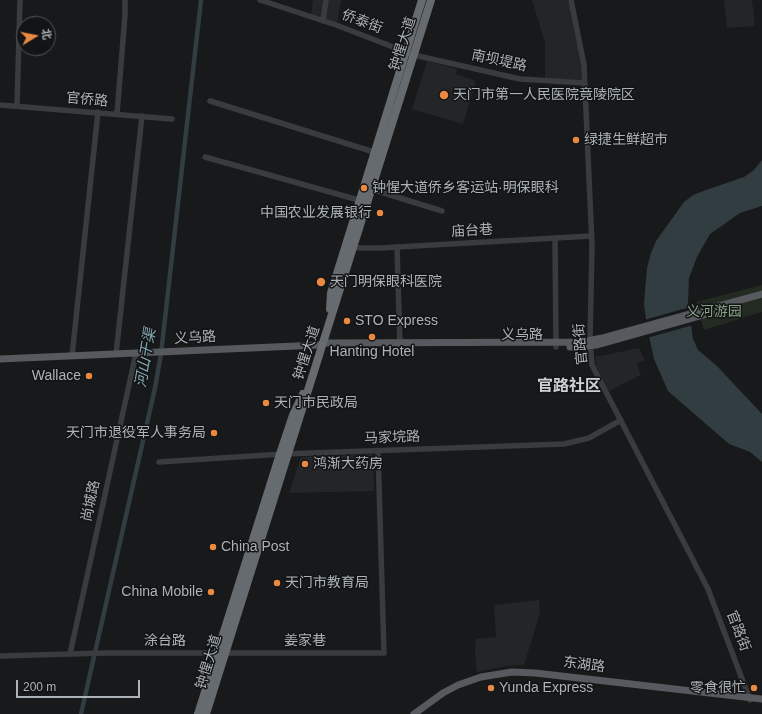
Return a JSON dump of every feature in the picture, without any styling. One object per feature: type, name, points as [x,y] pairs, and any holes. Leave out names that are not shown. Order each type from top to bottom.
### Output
[{"type":"highway","points":[[411,54],[422,0]]},
{"type":"highway","name":"钟惺大道","points":[[332,310],[355,247],[373,190],[426,0]]},
{"type":"highway","name":"钟惺大道","points":[[202,714],[244,599],[265,521],[322,345],[361,201],[376,153],[432,0]]},
{"type":"highway","name":"钟惺大道","points":[[206,714],[243,579],[265,521]]},
{"type":"highway","points":[[198,714],[224,652]]},
{"type":"highway","points":[[210,714],[224,652]]},
{"type":"main road","points":[[698,314],[762,294]]},
{"type":"main road","points":[[698,314],[762,299]]},
{"type":"main road","name":"义乌路","points":[[0,359],[322,345],[399,346],[590,344],[698,314]]},
{"type":"main road","name":"东湖路","points":[[414,714],[443,693],[458,685],[487,675],[512,672],[540,673],[750,699],[762,702]]},
{"type":"main road","name":"东湖路","points":[[418,714],[450,692],[471,682],[487,677],[519,674],[750,699],[762,699]]},
{"type":"street","points":[[17,106],[20,0]]},
{"type":"street","points":[[117,114],[125,0]]},
{"type":"street","name":"侨泰街","points":[[260,0],[323,21],[411,54]]},
{"type":"street","points":[[323,21],[326,0]]},
{"type":"street","name":"官路街","points":[[571,0],[584,60],[591,236],[591,359],[595,372],[708,589],[750,699]]},
{"type":"street","name":"南坝堤路","points":[[411,54],[520,79],[585,83]]},
{"type":"street","points":[[210,101],[376,153]]},
{"type":"street","name":"官侨路","points":[[0,105],[172,119]]},
{"type":"street","points":[[72,356],[98,112]]},
{"type":"street","points":[[116,354],[142,116]]},
{"type":"street","points":[[205,157],[361,201]]},
{"type":"street","points":[[373,190],[442,211]]},
{"type":"street","name":"庙台巷","points":[[355,247],[397,247],[591,236]]},
{"type":"street","points":[[555,238],[556,345]]},
{"type":"street","points":[[397,247],[399,346]]},
{"type":"street","name":"尚城路","points":[[70,654],[136,353]]},
{"type":"street","name":"马家垸路","points":[[159,462],[286,454],[568,443],[589,438],[621,420]]},
{"type":"street","name":"姜家巷","points":[[224,652],[384,653],[378,451]]},
{"type":"street","name":"涂台路","points":[[70,654],[224,652]]},
{"type":"street","points":[[0,656],[70,654]]},
{"type":"shaded area","points":[[313,0],[341,0],[337,23],[311,15]]},
{"type":"shaded area","points":[[532,0],[568,0],[581,58],[583,80],[545,79],[545,42]]},
{"type":"shaded area","points":[[724,0],[752,0],[755,26],[727,28]]},
{"type":"shaded area","name":"天门市第一人民医院竟陵院区","points":[[427,61],[457,69],[456,74],[476,81],[463,124],[412,109]]},
{"type":"shaded area","points":[[762,160],[762,206],[740,213],[710,234],[697,257],[689,278],[688,303],[693,339],[698,350],[717,366],[762,414],[762,462],[750,452],[729,444],[668,391],[654,359],[644,304],[647,268],[651,253],[656,241],[684,202],[693,195],[744,177],[754,170]]},
{"type":"shaded area","points":[[639,348],[645,360],[637,364],[641,375],[609,391],[596,366],[595,357]]},
{"type":"shaded area","points":[[373,454],[374,491],[289,493],[301,457]]},
{"type":"shaded area","points":[[539,600],[540,613],[524,665],[507,666],[477,672],[475,653],[476,639],[496,637],[494,605]]},
{"type":"green space","name":"义河游园","points":[[762,285],[762,312],[704,330],[696,302]]},
{"type":"pier","points":[[690,307],[693,325],[647,338],[644,320]]},
{"type":"waterway","name":"河山干渠","points":[[81,714],[155,388],[161,354],[201,0]]},
{"type":"place","name":"天门市第一人民医院竟陵院区","points":[[444,95]]},
{"type":"place","name":"绿捷生鲜超市","points":[[576,140]]},
{"type":"place","name":"钟惺大道侨乡客运站·明保眼科","points":[[364,188]]},
{"type":"place","name":"中国农业发展银行","points":[[380,213]]},
{"type":"place","name":"天门明保眼科医院","points":[[321,282]]},
{"type":"place","name":"STO Express","points":[[347,321]]},
{"type":"place","name":"Hanting Hotel","points":[[372,337]]},
{"type":"place","name":"Wallace","points":[[89,376]]},
{"type":"place","name":"天门市民政局","points":[[266,403]]},
{"type":"place","name":"天门市退役军人事务局","points":[[214,433]]},
{"type":"place","name":"鸿渐大药房","points":[[305,464]]},
{"type":"place","name":"China Post","points":[[213,547]]},
{"type":"place","name":"天门市教育局","points":[[277,583]]},
{"type":"place","name":"China Mobile","points":[[211,592]]},
{"type":"place","name":"Yunda Express","points":[[491,688]]},
{"type":"place","name":"零食很忙","points":[[754,688]]},
{"type":"district","name":"官路社区","points":[[569,387]]}]
